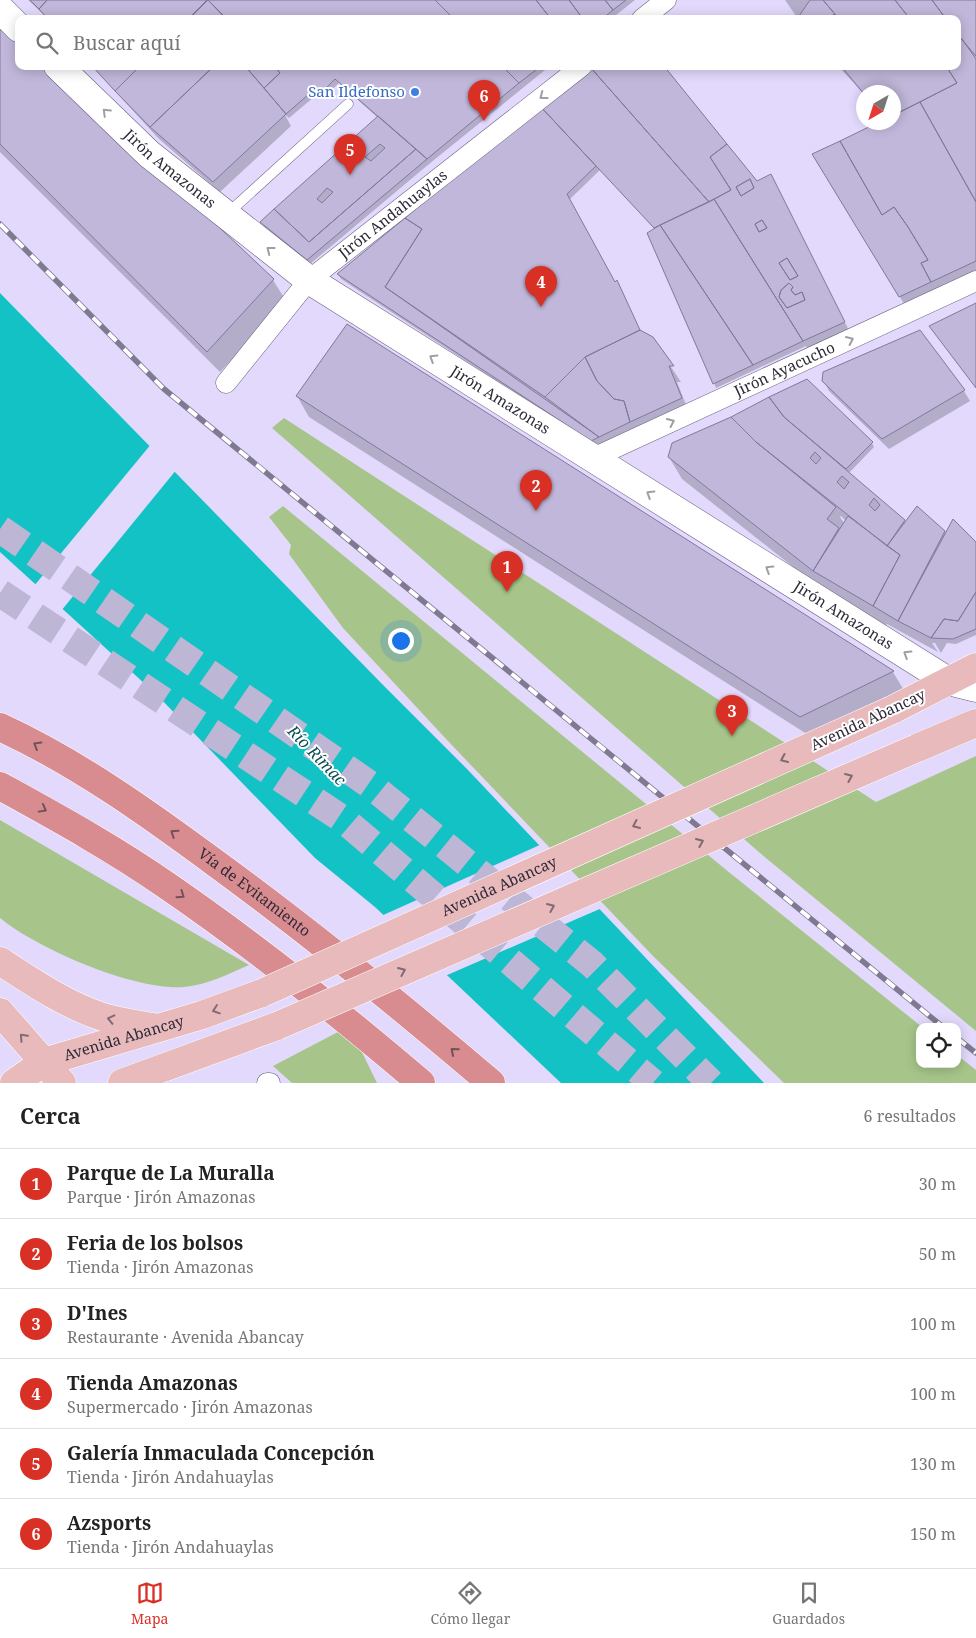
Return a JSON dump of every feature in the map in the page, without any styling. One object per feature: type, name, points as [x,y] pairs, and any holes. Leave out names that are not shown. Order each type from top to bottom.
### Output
[{"type":"highway","name":"Vía de Evitamiento","points":[[0,727],[28,740],[105,786],[185,841],[276,908],[399,1005],[490,1083]]},
{"type":"highway","points":[[0,786],[72,826],[165,884],[255,948],[382,1049],[421,1083]]},
{"type":"highway","points":[[382,1049],[394,1083]]},
{"type":"main road","name":"Avenida Abancay","points":[[14,1083],[44,1062],[159,1028],[262,994],[892,710],[976,667]]},
{"type":"main road","points":[[122,1083],[277,1026],[917,748],[972,726]]},
{"type":"main road","points":[[0,961],[51,993],[89,1012],[111,1020],[159,1028]]},
{"type":"main road","points":[[0,1012],[62,1083]]},
{"type":"main road","points":[[173,1083],[190,1059]]},
{"type":"street","points":[[647,15],[666,0]]},
{"type":"street","points":[[0,10],[15,24]]},
{"type":"street","name":"Jirón Amazonas","points":[[62,70],[149,154],[309,280],[948,681],[976,688]]},
{"type":"street","name":"Jirón Andahuaylas","points":[[226,383],[309,280],[577,70]]},
{"type":"street","name":"Jirón Ayacucho","points":[[592,458],[976,281]]},
{"type":"lane","points":[[226,215],[348,104]]},
{"type":"shaded area","points":[[284,418],[876,802],[976,756],[976,1031],[760,853],[272,428]]},
{"type":"shaded area","points":[[283,506],[730,873],[917,1023],[916,1068],[961,1068],[961,1058],[976,1070],[976,1083],[784,1083],[653,956],[343,628],[289,554],[291,545],[269,517]]},
{"type":"shaded area","points":[[0,820],[249,965],[201,984],[184,987],[164,986],[140,982],[88,966],[62,955],[17,930],[0,918]]},
{"type":"shaded area","points":[[338,1032],[357,1042],[377,1083],[292,1083],[273,1066]]},
{"type":"water","name":"Río Rímac","points":[[0,293],[468,770],[764,1083],[561,1083],[375,907],[315,858],[156,694],[0,552]]},
{"type":"pier","points":[[152,443],[177,469],[61,611],[34,586]]},
{"type":"pier","points":[[542,844],[602,908],[445,976],[381,916]]},
{"type":"building","points":[[30,0],[47,0],[39,9]]},
{"type":"building","points":[[47,0],[207,0],[192,15],[44,15],[39,9]]},
{"type":"building","points":[[208,0],[435,0],[450,15],[223,15]]},
{"type":"building","points":[[208,0],[222,15],[193,15]]},
{"type":"building","points":[[435,0],[536,0],[548,15],[450,15]]},
{"type":"building","points":[[536,0],[569,0],[580,15],[548,15]]},
{"type":"building","points":[[569,0],[605,0],[613,10],[607,15],[580,15]]},
{"type":"building","points":[[605,0],[626,0],[613,10]]},
{"type":"building","points":[[810,0],[823,0],[836,15],[834,14],[800,15]]},
{"type":"building","points":[[823,0],[895,0],[907,15],[836,15]]},
{"type":"building","points":[[895,0],[932,0],[943,15],[907,15]]},
{"type":"building","points":[[932,0],[976,0],[976,56],[961,39],[961,15],[943,15]]},
{"type":"building","points":[[0,21],[15,34],[15,70],[52,70],[274,279],[207,352],[0,144]]},
{"type":"building","points":[[961,40],[976,59],[976,202],[920,102],[957,83],[949,70],[961,70]]},
{"type":"building","points":[[96,70],[136,70],[115,91]]},
{"type":"building","points":[[136,70],[210,70],[150,127],[115,91]]},
{"type":"building","points":[[210,70],[248,70],[286,114],[213,182],[150,127]]},
{"type":"building","points":[[248,70],[277,70],[280,73],[264,88]]},
{"type":"building","points":[[277,70],[506,70],[519,83],[427,159],[335,79],[321,93],[316,88],[286,114],[264,88],[280,73]]},
{"type":"building","points":[[506,70],[536,70],[519,83]]},
{"type":"building","points":[[588,70],[593,70],[709,202],[654,228],[540,106]]},
{"type":"building","points":[[593,70],[667,70],[727,144],[710,157],[731,190],[709,202]]},
{"type":"building","points":[[844,70],[949,70],[957,83],[901,111],[901,85],[857,85]]},
{"type":"building","points":[[920,102],[976,202],[976,261],[931,282],[921,263],[928,260],[908,227],[894,207],[882,215],[840,141],[863,130],[901,130],[901,112]]},
{"type":"building","points":[[540,106],[596,166],[567,194],[615,282],[617,280],[640,330],[585,357],[545,397],[385,287],[422,229],[405,218]]},
{"type":"building","points":[[378,116],[416,149],[309,242],[274,209]],"holes":[[[380,144],[385,148],[371,161],[365,157]],[[327,188],[333,192],[322,203],[317,199]]]},
{"type":"building","points":[[840,141],[882,215],[894,207],[908,227],[928,260],[921,263],[931,282],[899,297],[812,154]]},
{"type":"building","points":[[727,144],[757,181],[771,174],[845,322],[803,341],[714,199],[731,190],[710,157]],"holes":[[[750,179],[754,188],[741,196],[736,187]],[[762,220],[767,228],[759,232],[755,224]],[[787,258],[798,276],[790,280],[779,263]],[[789,283],[793,287],[791,290],[795,295],[802,292],[805,300],[787,308],[779,297],[781,290]]]},
{"type":"building","points":[[416,149],[427,159],[307,260],[260,222],[274,209],[309,242]]},
{"type":"building","points":[[750,179],[754,188],[741,196],[736,187]]},
{"type":"building","points":[[714,199],[803,341],[753,365],[660,225]]},
{"type":"building","points":[[405,218],[422,229],[385,287],[599,437],[591,441],[337,274]]},
{"type":"building","points":[[762,220],[767,228],[759,232],[755,224]]},
{"type":"building","points":[[660,225],[753,365],[713,384],[647,233]]},
{"type":"building","points":[[787,258],[798,276],[790,280],[779,263]]},
{"type":"building","points":[[789,283],[793,287],[791,290],[795,295],[802,292],[805,300],[787,308],[779,297],[781,290]]},
{"type":"building","points":[[976,303],[976,388],[929,326]]},
{"type":"building","points":[[347,324],[894,671],[800,717],[296,396]]},
{"type":"building","points":[[640,330],[653,337],[674,366],[669,366],[682,398],[630,422],[624,401],[614,399],[597,381],[585,357]]},
{"type":"building","points":[[920,330],[965,390],[882,439],[822,381],[823,372]]},
{"type":"building","points":[[585,357],[597,381],[614,399],[624,401],[630,422],[599,437],[545,397]]},
{"type":"building","points":[[807,379],[873,442],[846,469],[784,417],[769,397]]},
{"type":"building","points":[[769,397],[784,417],[905,520],[887,546],[756,442],[731,417]],"holes":[[[815,452],[821,458],[816,464],[810,458]],[[842,476],[849,482],[844,489],[837,482]],[[874,498],[880,505],[875,511],[869,505]]]},
{"type":"building","points":[[731,417],[756,442],[836,507],[827,519],[839,528],[813,571],[668,457],[672,443]]},
{"type":"building","points":[[917,506],[945,531],[898,621],[873,606],[900,555],[887,546]]},
{"type":"building","points":[[848,516],[900,555],[873,606],[813,571]]},
{"type":"building","points":[[953,519],[976,542],[976,592],[958,621],[944,619],[931,638],[898,621]]},
{"type":"building","points":[[976,592],[976,629],[953,639],[931,638],[944,619],[958,621]]},
{"type":"tunnel","points":[[0,529],[369,784],[592,964],[711,1083]]},
{"type":"tunnel","points":[[0,593],[344,820],[653,1083]]},
{"type":"railway","points":[[0,224],[164,389],[938,1023]]},
{"type":"railway","points":[[961,1041],[976,1053]]},
{"type":"place","name":"San Ildefonso","points":[[415,92]]},
{"type":"place","name":"Azsports","points":[[484,121]]},
{"type":"place","name":"Galería Inmaculada Concepción","points":[[350,175]]},
{"type":"place","name":"Tienda Amazonas","points":[[541,307]]},
{"type":"place","name":"Feria de los bolsos","points":[[536,511]]},
{"type":"place","name":"Parque de La Muralla","points":[[507,592]]},
{"type":"place","name":"D'Ines","points":[[732,736]]}]
